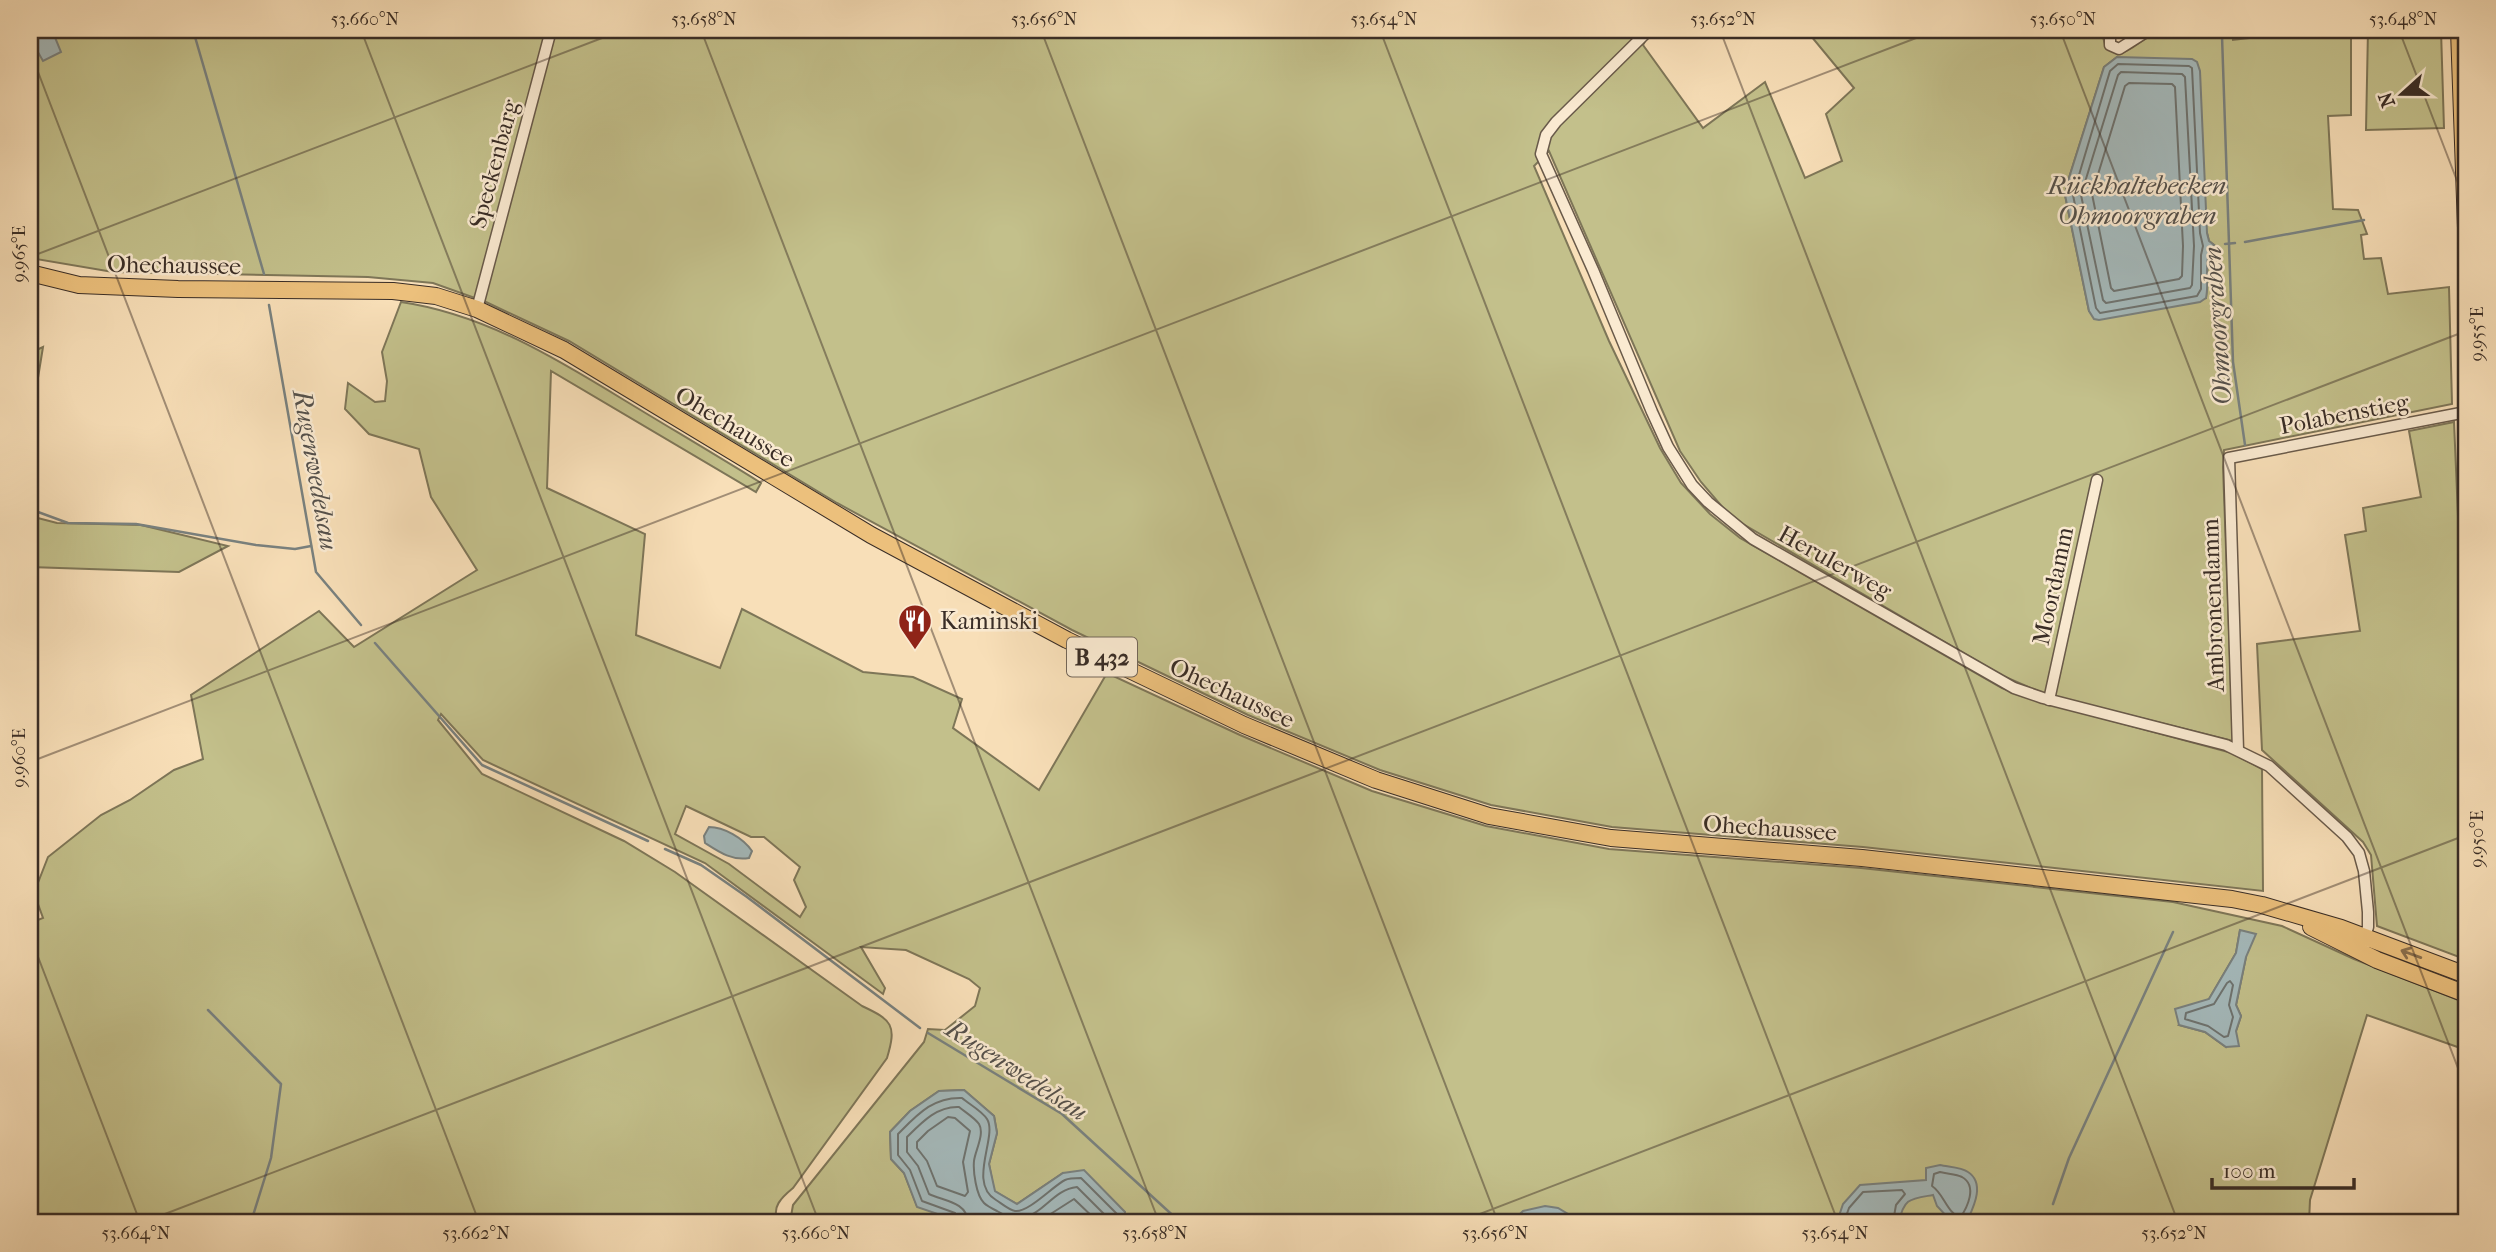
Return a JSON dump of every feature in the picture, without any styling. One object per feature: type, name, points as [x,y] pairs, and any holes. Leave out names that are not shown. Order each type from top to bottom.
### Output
[{"type":"main road","points":[[2459,30],[2466,228]]},
{"type":"main road","name":"Ohechaussee","points":[[30,273],[79,285],[178,289],[393,290],[436,296],[477,309],[564,350],[871,535],[1067,640],[1244,725],[1376,780],[1489,816],[1611,838],[1890,861],[2231,900],[2262,905],[2287,914]]},
{"type":"main road","name":"B 432","points":[[2287,914],[2341,928],[2463,972]]},
{"type":"main road","name":"B 432","points":[[2287,914],[2377,960],[2466,994]]},
{"type":"street","name":"Speckenbarg","points":[[477,309],[551,30]]},
{"type":"street","name":"Herulerweg","points":[[1649,30],[1556,122],[1546,135],[1541,154],[1652,412],[1680,468],[1708,502],[1753,539],[2014,688],[2238,750],[2280,774],[2355,847],[2362,859],[2369,919],[2365,937]]},
{"type":"street","points":[[2133,30],[2110,34],[2110,45],[2119,49],[2125,47],[2149,30]]},
{"type":"street","name":"Polabenstieg","points":[[2230,458],[2466,412]]},
{"type":"street","name":"Ambronendamm","points":[[2230,458],[2238,750]]},
{"type":"street","name":"Moordamm","points":[[2049,699],[2097,480]]},
{"type":"street","points":[[2342,943],[2355,943],[2365,937],[2377,960]]},
{"type":"shaded area","points":[[30,30],[1651,30],[1643,45],[1703,128],[1765,82],[1805,178],[1842,161],[1826,114],[1854,88],[1806,30],[2101,30],[2106,48],[2118,54],[2160,32],[2232,30],[2233,40],[2319,30],[2351,30],[2351,115],[2328,116],[2333,209],[2358,210],[2367,234],[2361,235],[2364,259],[2381,258],[2388,294],[2449,287],[2452,404],[2224,450],[2233,741],[2045,694],[2003,676],[1731,517],[1701,482],[1680,451],[1549,151],[1534,166],[1609,341],[1660,448],[1681,483],[1710,514],[1740,538],[2002,688],[2042,702],[2232,753],[2262,769],[2263,891],[1863,847],[1612,827],[1491,805],[1380,770],[1248,715],[1072,630],[837,503],[569,341],[486,302],[433,283],[368,277],[113,272],[30,258]],"holes":[[[2117,57],[2209,241],[2214,245],[2208,256],[2206,298],[2089,311],[2065,195],[2104,67]]]},
{"type":"shaded area","points":[[2368,30],[2441,30],[2444,128],[2366,130]]},
{"type":"shaded area","points":[[401,302],[461,316],[544,353],[761,483],[756,492],[551,371],[547,488],[645,534],[636,635],[720,668],[742,609],[863,672],[913,677],[962,699],[953,728],[1039,790],[1107,673],[1240,735],[1372,791],[1486,826],[1609,849],[1861,868],[2173,902],[2282,926],[2354,959],[2466,1003],[2466,1050],[2367,1015],[2310,1200],[2309,1222],[1125,1222],[1125,1212],[1063,1173],[1017,1204],[994,1191],[989,1164],[997,1133],[994,1116],[964,1090],[939,1091],[910,1111],[890,1132],[891,1159],[904,1173],[917,1206],[961,1222],[790,1222],[793,1205],[924,1042],[928,1029],[945,1030],[975,1006],[980,988],[969,979],[906,950],[861,947],[885,988],[883,994],[705,863],[483,760],[441,714],[438,720],[482,774],[624,841],[675,872],[862,1006],[880,1015],[890,1025],[892,1038],[887,1058],[793,1188],[778,1203],[776,1212],[779,1222],[30,1222],[30,915],[33,922],[43,918],[34,893],[48,857],[101,815],[130,800],[174,770],[203,759],[191,695],[319,611],[354,647],[477,570],[431,497],[419,449],[369,434],[345,409],[348,383],[375,402],[385,401],[387,381],[382,352]],"holes":[[[686,806],[751,837],[764,837],[800,867],[794,880],[806,907],[800,917],[729,864],[675,834]],[[2240,930],[2246,957],[2236,1005],[2241,1016],[2226,1047],[2205,1032],[2179,1025],[2209,999],[2236,953]]]},
{"type":"shaded area","points":[[43,347],[30,427],[30,353]]},
{"type":"shaded area","points":[[2454,422],[2466,703],[2466,954],[2459,957],[2377,926],[2371,855],[2363,842],[2262,750],[2257,644],[2360,631],[2345,535],[2366,531],[2363,508],[2421,497],[2409,431]]},
{"type":"shaded area","points":[[30,516],[57,523],[141,525],[228,546],[179,572],[30,567]]},
{"type":"water","points":[[30,30],[52,30],[61,52],[43,61],[30,38]]},
{"type":"water","name":"Rückhaltebecken Ohmoorgraben","points":[[2117,57],[2192,59],[2197,62],[2200,71],[2207,233],[2209,241],[2214,245],[2207,263],[2206,298],[2200,302],[2099,320],[2094,319],[2089,311],[2065,195],[2104,67]]},
{"type":"water","points":[[709,827],[727,831],[738,838],[752,851],[749,858],[731,857],[705,843],[704,836]]},
{"type":"water","points":[[2240,930],[2256,934],[2246,957],[2236,1005],[2241,1016],[2236,1031],[2239,1046],[2226,1047],[2205,1032],[2179,1025],[2175,1009],[2209,999],[2236,953]]},
{"type":"water","points":[[964,1090],[994,1116],[997,1133],[989,1164],[995,1191],[1017,1204],[1063,1173],[1084,1170],[1125,1212],[1125,1222],[961,1222],[917,1207],[904,1173],[891,1159],[890,1132],[910,1111],[939,1091]]},
{"type":"water","points":[[1940,1165],[1965,1170],[1976,1182],[1977,1195],[1968,1219],[1950,1220],[1937,1206],[1933,1195],[1909,1201],[1903,1208],[1899,1222],[1837,1222],[1843,1204],[1860,1185],[1926,1180],[1926,1168]]},
{"type":"water","points":[[1545,1206],[1558,1208],[1573,1217],[1575,1222],[1512,1222],[1523,1211]]},
{"type":"waterway","name":"Rugenwedelsau","points":[[193,30],[264,274]]},
{"type":"waterway","name":"Ohmoorgraben","points":[[2222,36],[2233,362],[2245,445]]},
{"type":"waterway","points":[[2245,242],[2364,220]]},
{"type":"waterway","name":"Ohmoorgraben","points":[[2225,244],[2235,243]]},
{"type":"waterway","name":"Rugenwedelsau","points":[[269,305],[316,572],[361,625]]},
{"type":"waterway","points":[[30,509],[68,523],[136,524],[256,545],[295,549],[311,546]]},
{"type":"waterway","name":"Rugenwedelsau","points":[[375,643],[482,765],[648,841]]},
{"type":"waterway","name":"Rugenwedelsau","points":[[665,849],[701,865],[747,897],[920,1028]]},
{"type":"waterway","points":[[2053,1204],[2069,1158],[2173,932]]},
{"type":"waterway","points":[[208,1010],[281,1084],[271,1158],[251,1222]]},
{"type":"waterway","name":"Rugenwedelsau","points":[[928,1033],[1062,1114],[1180,1222]]},
{"type":"place","name":"Kaminski","points":[[915,651]]}]
